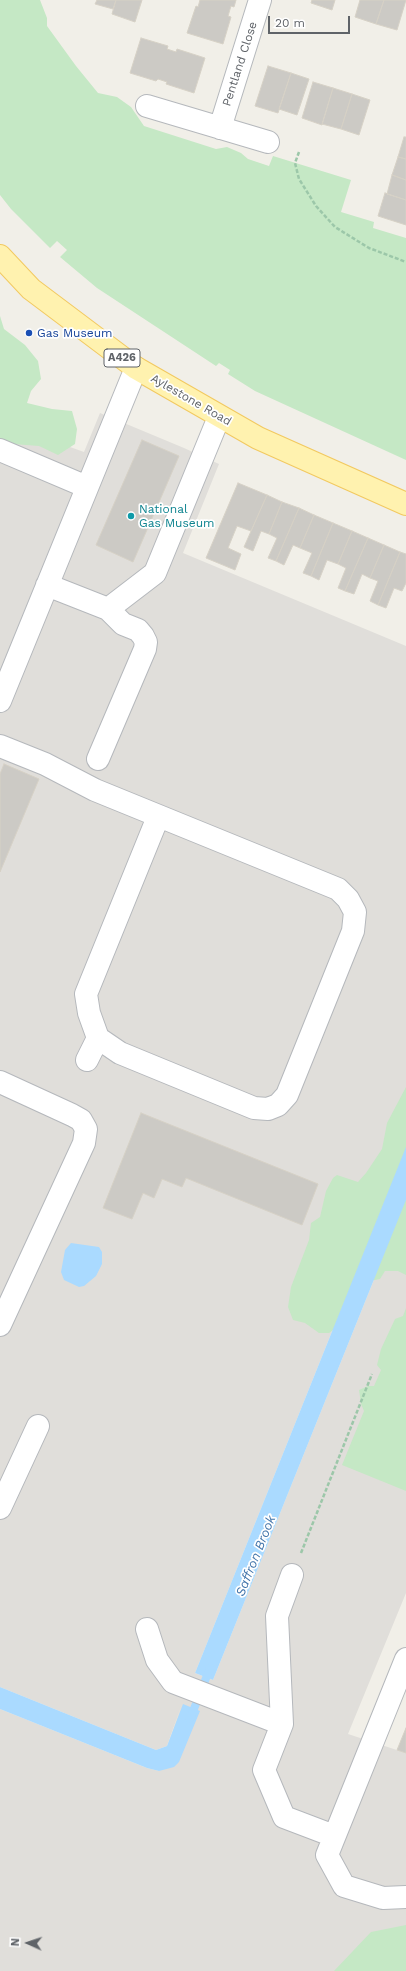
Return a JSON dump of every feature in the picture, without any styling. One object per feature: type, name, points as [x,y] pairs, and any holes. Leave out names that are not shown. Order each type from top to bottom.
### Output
[{"type":"main road","name":"Aylestone Road","points":[[0,256],[31,289],[136,368],[258,438],[406,504]]},
{"type":"street","name":"Pentland Close","points":[[220,128],[260,0]]},
{"type":"street","points":[[147,106],[268,142]]},
{"type":"street","points":[[1,694],[136,368]]},
{"type":"street","points":[[108,609],[154,573],[219,417]]},
{"type":"street","points":[[0,450],[88,487]]},
{"type":"street","points":[[47,585],[108,609],[123,624],[138,630],[144,636],[146,642],[145,649],[98,759]]},
{"type":"street","points":[[0,746],[45,764],[95,790],[158,817],[338,889],[348,899],[355,912],[353,931],[287,1096],[268,1109],[254,1108],[120,1054],[98,1038],[89,1013],[86,994],[158,817]]},
{"type":"street","points":[[87,1060],[98,1038]]},
{"type":"street","points":[[0,1082],[72,1115],[81,1120],[86,1129],[84,1144],[0,1325]]},
{"type":"street","points":[[0,1508],[38,1426]]},
{"type":"street","points":[[292,1575],[277,1616],[282,1724],[264,1770],[284,1817],[334,1836]]},
{"type":"street","points":[[147,1629],[157,1660],[173,1682],[282,1724]]},
{"type":"street","points":[[406,1659],[326,1855],[344,1886],[383,1898],[406,1896]]},
{"type":"path","points":[[299,152],[295,163],[299,180],[316,206],[335,227],[369,248],[406,262]]},
{"type":"path","points":[[292,1575],[372,1374]]},
{"type":"shaded area","points":[[100,413],[219,464],[183,553],[406,646],[406,1147],[195,1673],[213,1680],[406,1200],[406,1593],[348,1734],[406,1753],[406,1971],[0,1971],[0,1709],[147,1768],[159,1771],[182,1704],[167,1746],[156,1750],[0,1687],[0,422],[84,452]]},
{"type":"green space","points":[[0,0],[40,0],[47,18],[47,26],[98,93],[117,97],[131,107],[144,126],[216,149],[227,147],[241,153],[248,159],[269,166],[273,156],[351,180],[341,212],[374,222],[373,228],[406,238],[406,460],[255,391],[228,374],[230,370],[219,363],[216,366],[97,288],[60,257],[67,250],[57,241],[50,248],[11,209],[0,195]]},
{"type":"green space","points":[[0,316],[4,329],[25,345],[38,361],[41,379],[31,391],[27,403],[52,409],[72,411],[77,429],[75,444],[58,455],[39,446],[13,444],[0,439]]},
{"type":"green space","points":[[406,1087],[406,1275],[398,1271],[385,1271],[380,1279],[370,1281],[336,1328],[329,1333],[319,1333],[305,1323],[293,1320],[288,1307],[291,1287],[309,1240],[311,1223],[320,1217],[326,1191],[333,1178],[337,1175],[358,1182],[366,1173],[382,1149],[387,1123]]},
{"type":"green space","points":[[406,1308],[406,1491],[342,1465],[364,1411],[361,1404],[359,1390],[368,1386],[374,1386],[381,1370],[377,1365],[381,1349],[395,1319],[403,1316]]},
{"type":"green space","points":[[406,1925],[406,1971],[334,1971],[371,1932]]},
{"type":"water","points":[[406,1147],[406,1200],[213,1680],[195,1673]]},
{"type":"water","points":[[71,1243],[99,1247],[102,1252],[102,1264],[96,1276],[84,1286],[79,1287],[64,1280],[61,1272],[65,1250]]},
{"type":"water","points":[[0,1687],[156,1750],[167,1746],[183,1704],[200,1711],[179,1762],[174,1767],[159,1771],[147,1768],[0,1709]]},
{"type":"building","points":[[97,0],[116,0],[113,9],[95,4]]},
{"type":"building","points":[[116,0],[142,0],[135,22],[112,14]]},
{"type":"building","points":[[200,0],[236,0],[234,7],[231,6],[228,16],[231,17],[223,44],[187,33],[196,6],[198,7]]},
{"type":"building","points":[[312,0],[335,0],[332,10],[311,3]]},
{"type":"building","points":[[360,0],[384,0],[376,24],[355,17]]},
{"type":"building","points":[[384,0],[406,0],[397,30],[376,24]]},
{"type":"building","points":[[141,38],[168,46],[167,49],[176,52],[177,49],[205,58],[194,93],[166,84],[167,82],[158,79],[156,81],[130,73]]},
{"type":"building","points":[[268,66],[291,73],[278,113],[255,106]]},
{"type":"building","points":[[291,73],[309,79],[297,115],[279,109]]},
{"type":"building","points":[[313,82],[333,88],[322,125],[302,118]]},
{"type":"building","points":[[333,88],[352,94],[341,129],[322,124]]},
{"type":"building","points":[[352,94],[370,100],[359,135],[341,129]]},
{"type":"building","points":[[404,137],[406,137],[406,159],[398,157]]},
{"type":"building","points":[[398,157],[406,159],[406,180],[392,175]]},
{"type":"building","points":[[392,175],[406,180],[406,200],[387,194]]},
{"type":"building","points":[[385,193],[406,200],[406,225],[378,216]]},
{"type":"building","name":"National Gas Museum","points":[[142,440],[179,456],[133,562],[96,545]]},
{"type":"building","points":[[238,483],[267,495],[251,531],[237,526],[228,548],[241,554],[235,570],[206,558]]},
{"type":"building","points":[[267,495],[282,502],[269,534],[261,531],[253,551],[244,547]]},
{"type":"building","points":[[282,502],[299,508],[276,561],[268,558],[277,538],[269,534]]},
{"type":"building","points":[[299,508],[314,515],[300,548],[293,545],[284,565],[276,561]]},
{"type":"building","points":[[314,515],[333,523],[311,576],[303,573],[312,553],[300,548]]},
{"type":"building","points":[[333,523],[352,531],[338,564],[327,560],[319,580],[311,576]]},
{"type":"building","points":[[352,531],[368,538],[345,591],[338,588],[346,568],[338,564]]},
{"type":"building","points":[[368,538],[384,545],[370,578],[362,574],[354,594],[345,591]]},
{"type":"building","points":[[384,545],[400,552],[378,605],[370,601],[378,581],[370,578]]},
{"type":"building","points":[[400,552],[406,554],[406,583],[402,591],[394,588],[386,608],[378,605]]},
{"type":"building","points":[[4,764],[39,779],[0,872],[0,774]]},
{"type":"building","points":[[141,1113],[318,1184],[302,1225],[186,1178],[182,1187],[162,1179],[154,1198],[143,1193],[132,1219],[103,1208]]},
{"type":"building","points":[[406,1728],[406,1753],[397,1750]]},
{"type":"waterway","name":"Saffron Brook","points":[[190,1719],[210,1668]]},
{"type":"place","name":"Gas Museum","points":[[29,333]]},
{"type":"place","name":"National Gas Museum","points":[[131,516]]}]
